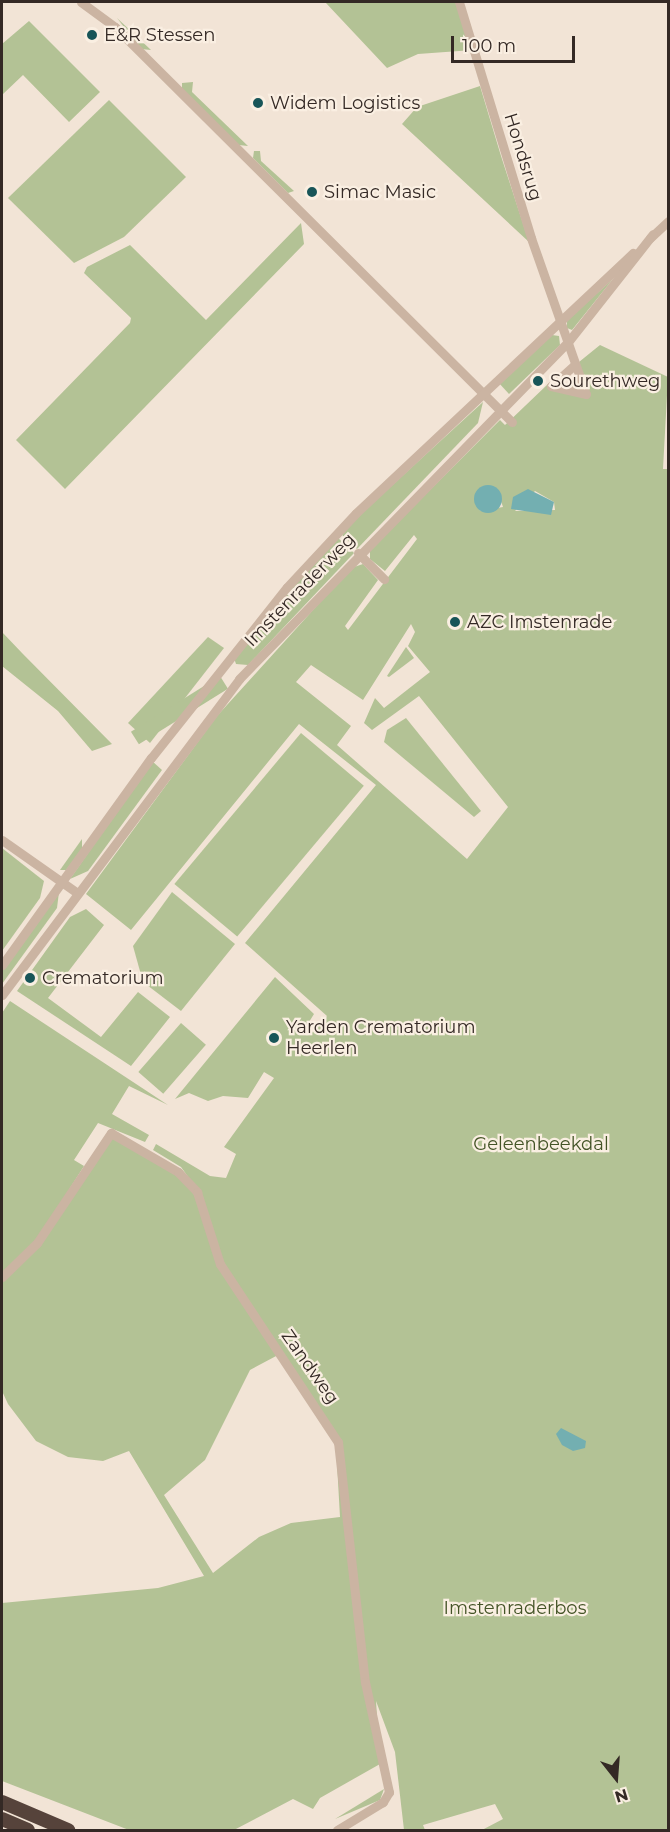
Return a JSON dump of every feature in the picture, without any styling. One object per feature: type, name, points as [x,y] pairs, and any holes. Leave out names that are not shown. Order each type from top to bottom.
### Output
[{"type":"highway","points":[[2,1802],[68,1830]]},
{"type":"highway","points":[[2,1821],[26,1830]]},
{"type":"street","points":[[81,2],[115,27],[512,422]]},
{"type":"street","name":"Hondsrug","points":[[459,2],[574,365]]},
{"type":"street","name":"Imstenraderweg","points":[[2,965],[222,664],[286,587],[483,392],[669,221]]},
{"type":"street","name":"Imstenraderweg","points":[[2,995],[76,892],[239,679],[499,408],[568,342],[653,234]]},
{"type":"street","points":[[358,553],[384,579]]},
{"type":"street","points":[[2,840],[76,892]]},
{"type":"street","name":"Zandweg","points":[[2,1277],[37,1243],[111,1133],[178,1172],[197,1192],[225,1274],[338,1442],[365,1682],[389,1792],[383,1802],[337,1830]]},
{"type":"green space","points":[[325,2],[458,2],[473,50],[418,54],[387,68]]},
{"type":"green space","points":[[117,18],[151,50],[141,49]]},
{"type":"green space","points":[[29,21],[100,92],[69,122],[23,75],[2,95],[2,44]]},
{"type":"green space","points":[[193,82],[192,92],[248,146],[239,145],[182,89],[182,83]]},
{"type":"green space","points":[[480,86],[529,242],[402,124],[417,107]]},
{"type":"green space","points":[[109,100],[186,177],[124,237],[74,263],[8,198]]},
{"type":"green space","points":[[254,151],[260,151],[261,161],[294,191],[288,193],[253,158]]},
{"type":"green space","points":[[301,223],[304,244],[65,489],[16,440],[130,323],[131,318],[84,273],[87,267],[130,245],[206,320]]},
{"type":"green space","points":[[613,279],[572,330],[567,328],[567,320]]},
{"type":"green space","points":[[552,335],[559,336],[560,345],[509,394],[498,382]]},
{"type":"green space","points":[[600,345],[668,377],[663,469],[668,469],[668,1830],[482,1830],[503,1819],[495,1804],[423,1825],[425,1830],[404,1830],[395,1752],[376,1701],[380,1764],[320,1798],[313,1809],[293,1799],[234,1830],[129,1830],[2,1781],[2,1603],[158,1588],[204,1576],[129,1451],[103,1461],[68,1457],[36,1441],[8,1404],[2,1391],[2,1280],[20,1263],[108,1138],[127,1139],[199,1192],[181,1167],[153,1150],[156,1144],[210,1176],[226,1178],[236,1154],[224,1147],[274,1078],[264,1072],[248,1098],[223,1096],[208,1101],[189,1093],[175,1099],[275,977],[314,1014],[304,1030],[310,1035],[327,1016],[245,943],[376,785],[299,724],[131,930],[86,894],[217,716],[351,568],[363,564],[378,580],[345,626],[348,630],[417,539],[414,535],[385,571],[370,559],[370,550],[500,420],[505,425],[548,384],[559,390],[585,382],[579,362]],"holes":[[[483,486],[498,492],[503,507],[480,511],[477,493]],[[535,491],[554,502],[555,510],[515,511]],[[411,624],[415,632],[408,646],[430,672],[384,708],[375,698],[364,723],[372,730],[419,696],[508,807],[467,859],[337,745],[351,726],[296,682],[311,665],[363,700]],[[278,1355],[336,1446],[340,1517],[291,1523],[259,1537],[213,1573],[164,1495],[205,1460],[250,1370]]]},
{"type":"green space","points":[[483,402],[478,423],[357,549],[340,533]]},
{"type":"green space","points":[[337,537],[354,553],[248,665],[236,664],[233,655]]},
{"type":"green space","points":[[2,632],[112,744],[92,751],[58,711],[2,666]]},
{"type":"green space","points":[[208,637],[224,648],[150,743],[128,723]]},
{"type":"green space","points":[[406,647],[414,658],[389,677],[387,676]]},
{"type":"green space","points":[[220,676],[228,689],[139,744],[131,732]]},
{"type":"green space","points":[[406,718],[481,811],[474,817],[384,742],[387,730]]},
{"type":"green space","points":[[301,733],[364,786],[237,937],[174,884]]},
{"type":"green space","points":[[152,761],[162,770],[88,871],[70,879]]},
{"type":"green space","points":[[82,839],[82,850],[66,870],[60,870]]},
{"type":"green space","points":[[2,848],[44,881],[40,898],[2,951]]},
{"type":"green space","points":[[59,892],[57,908],[2,984],[2,969]]},
{"type":"green space","points":[[172,892],[235,944],[181,1011],[143,982],[133,946]]},
{"type":"green space","points":[[86,909],[104,925],[48,998],[101,1037],[138,992],[170,1017],[131,1066],[17,991],[70,917]]},
{"type":"green space","points":[[10,1001],[168,1105],[129,1086],[112,1114],[149,1135],[145,1142],[98,1123],[74,1160],[84,1166],[39,1237],[2,1275],[2,1013]]},
{"type":"green space","points":[[181,1023],[206,1045],[163,1094],[138,1072]]},
{"type":"green space","points":[[384,1789],[380,1800],[335,1819]]},
{"type":"water","points":[[488,485],[498,489],[502,499],[498,509],[488,513],[478,509],[474,499],[478,489]]},
{"type":"water","points":[[528,489],[554,502],[551,515],[511,509],[513,497]]},
{"type":"water","points":[[561,1428],[586,1441],[585,1448],[573,1451],[562,1445],[556,1434]]},
{"type":"place","name":"E&R Stessen","points":[[92,35]]},
{"type":"place","name":"Widem Logistics","points":[[258,103]]},
{"type":"place","name":"Simac Masic","points":[[312,192]]},
{"type":"place","name":"Sourethweg","points":[[538,381]]},
{"type":"place","name":"AZC Imstenrade","points":[[455,622]]},
{"type":"place","name":"Crematorium","points":[[30,978]]},
{"type":"place","name":"Yarden Crematorium Heerlen","points":[[274,1038]]},
{"type":"park label","name":"Geleenbeekdal","points":[[541,1144]]},
{"type":"park label","name":"Imstenraderbos","points":[[515,1608]]}]
